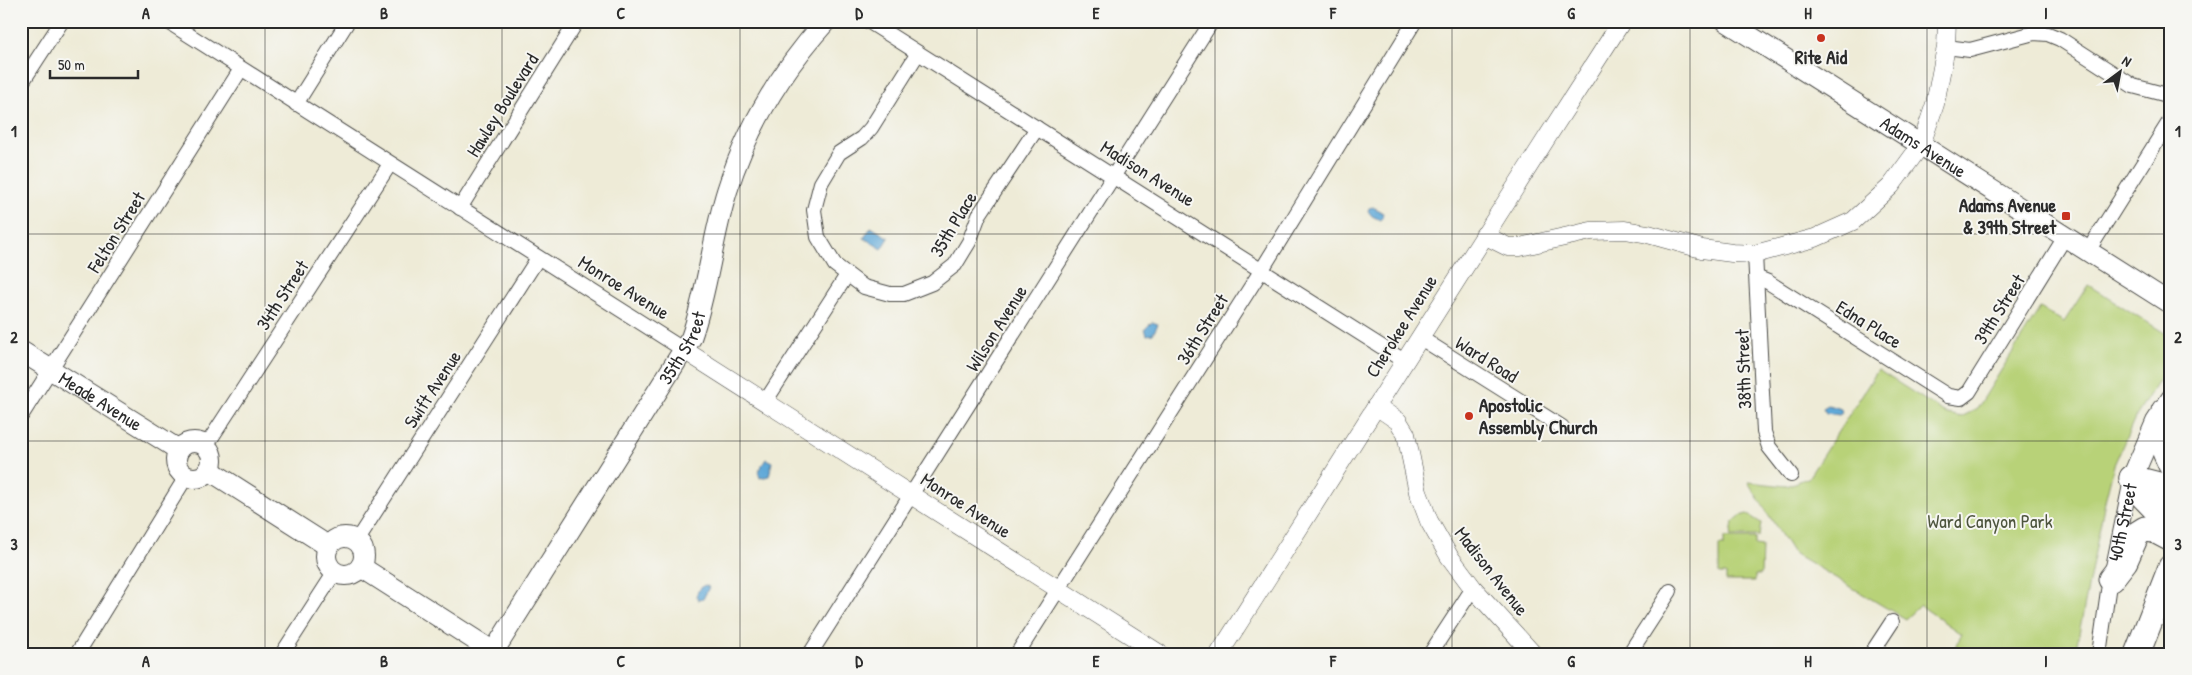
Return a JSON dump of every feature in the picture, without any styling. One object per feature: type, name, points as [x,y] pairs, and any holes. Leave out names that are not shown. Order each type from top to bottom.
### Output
[{"type":"highway","points":[[2167,405],[2168,428],[2165,452],[2171,464]]},
{"type":"highway","points":[[2132,478],[2171,488]]},
{"type":"highway","points":[[2132,478],[2140,494],[2171,525]]},
{"type":"highway","points":[[2110,579],[2125,561],[2137,534],[2145,529],[2154,530],[2171,539]]},
{"type":"highway","points":[[2136,654],[2171,568]]},
{"type":"main road","name":"35th Street","points":[[494,653],[691,338],[705,293],[723,207],[744,146],[769,96],[788,66],[826,21]]},
{"type":"main road","name":"Adams Avenue","points":[[1726,21],[2171,304]]},
{"type":"main road","name":"Meade Avenue","points":[[21,351],[179,450]]},
{"type":"main road","name":"40th Street","points":[[2132,478],[2152,430],[2167,405]]},
{"type":"main road","points":[[195,442],[206,446],[211,456],[209,470],[198,478],[186,477],[178,468],[176,456],[179,450],[189,443],[195,442]]},
{"type":"main road","points":[[209,470],[328,546]]},
{"type":"main road","points":[[347,536],[357,540],[364,551],[365,557],[361,567],[350,575],[335,572],[328,564],[326,557],[328,546],[340,537],[347,536]]},
{"type":"main road","points":[[361,567],[494,653]]},
{"type":"street","points":[[21,84],[62,21]]},
{"type":"street","name":"Monroe Avenue","points":[[167,21],[1160,654]]},
{"type":"street","points":[[296,104],[348,21]]},
{"type":"street","name":"Hawley Boulevard","points":[[460,208],[577,21]]},
{"type":"street","name":"Madison Avenue","points":[[868,21],[1404,361]]},
{"type":"street","name":"Wilson Avenue","points":[[810,654],[1212,21]]},
{"type":"street","name":"36th Street","points":[[1017,654],[1261,271],[1415,21]]},
{"type":"street","name":"Cherokee Avenue","points":[[1218,654],[1622,21]]},
{"type":"street","points":[[1484,235],[1508,247],[1520,247],[1591,231],[1625,230],[1648,234],[1702,249],[1755,254],[1816,238],[1853,221],[1891,186],[1912,160],[1921,145],[1936,104],[1946,47],[1947,21]]},
{"type":"street","points":[[1946,47],[1970,50],[2034,33],[2048,34],[2060,39],[2134,86],[2171,96]]},
{"type":"street","name":"35th Place","points":[[918,53],[871,128],[862,138],[839,153],[821,183],[814,210],[818,237],[834,265],[864,287],[890,294],[904,294],[932,283],[954,265],[969,242],[979,215],[1037,128]]},
{"type":"street","name":"Felton Street","points":[[21,416],[241,69]]},
{"type":"street","points":[[2088,251],[2171,119]]},
{"type":"street","name":"34th Street","points":[[206,446],[390,164]]},
{"type":"street","name":"39th Street","points":[[1961,398],[1969,392],[2065,237]]},
{"type":"street","name":"38th Street","points":[[1755,254],[1758,278],[1764,432],[1769,447],[1791,476]]},
{"type":"street","name":"Swift Avenue","points":[[357,540],[538,258]]},
{"type":"street","points":[[765,402],[847,274]]},
{"type":"street","name":"Edna Place","points":[[1758,278],[1768,282],[1948,396],[1961,398]]},
{"type":"street","name":"Ward Road","points":[[1419,338],[1562,427]]},
{"type":"street","name":"Madison Avenue","points":[[1376,406],[1398,421],[1406,434],[1413,473],[1429,521],[1449,556],[1473,588],[1534,654]]},
{"type":"street","points":[[76,654],[186,477]]},
{"type":"street","name":"40th Street","points":[[2098,654],[2110,579],[2132,478]]},
{"type":"street","points":[[282,654],[335,572]]},
{"type":"street","points":[[1430,654],[1473,588]]},
{"type":"street","points":[[1629,654],[1670,590]]},
{"type":"street","points":[[1872,654],[1892,622]]},
{"type":"green space","name":"Ward Canyon Park","points":[[2088,285],[2171,337],[2168,343],[2171,348],[2171,360],[2134,420],[2114,465],[2105,501],[2075,654],[1954,654],[1961,634],[1920,605],[1905,619],[1792,552],[1748,482],[1786,486],[1808,478],[1878,370],[1947,414],[1961,417],[1977,409],[2040,308],[2064,322]]},
{"type":"green space","points":[[1747,514],[1761,523],[1759,536],[1731,536],[1733,522],[1740,516]]},
{"type":"green space","points":[[1724,538],[1755,538],[1755,545],[1762,546],[1761,575],[1755,575],[1755,581],[1726,581],[1726,574],[1719,574],[1719,545],[1724,545]]},
{"type":"water","points":[[1373,207],[1383,213],[1383,217],[1380,220],[1372,216],[1368,211],[1369,208]]},
{"type":"water","points":[[871,227],[889,238],[882,249],[864,238]]},
{"type":"water","points":[[1152,322],[1158,324],[1153,334],[1147,335],[1145,329]]},
{"type":"water","points":[[1828,405],[1841,409],[1842,413],[1839,415],[1826,413],[1823,408]]},
{"type":"water","points":[[766,459],[772,462],[769,476],[760,478],[758,471]]},
{"type":"water","points":[[704,585],[709,587],[703,599],[698,600],[696,596],[698,591]]},
{"type":"place","name":"Rite Aid","points":[[1821,38]]},
{"type":"place","name":"Adams Avenue & 39th Street","points":[[2066,216]]},
{"type":"place","name":"Apostolic Assembly Church","points":[[1469,416]]}]
